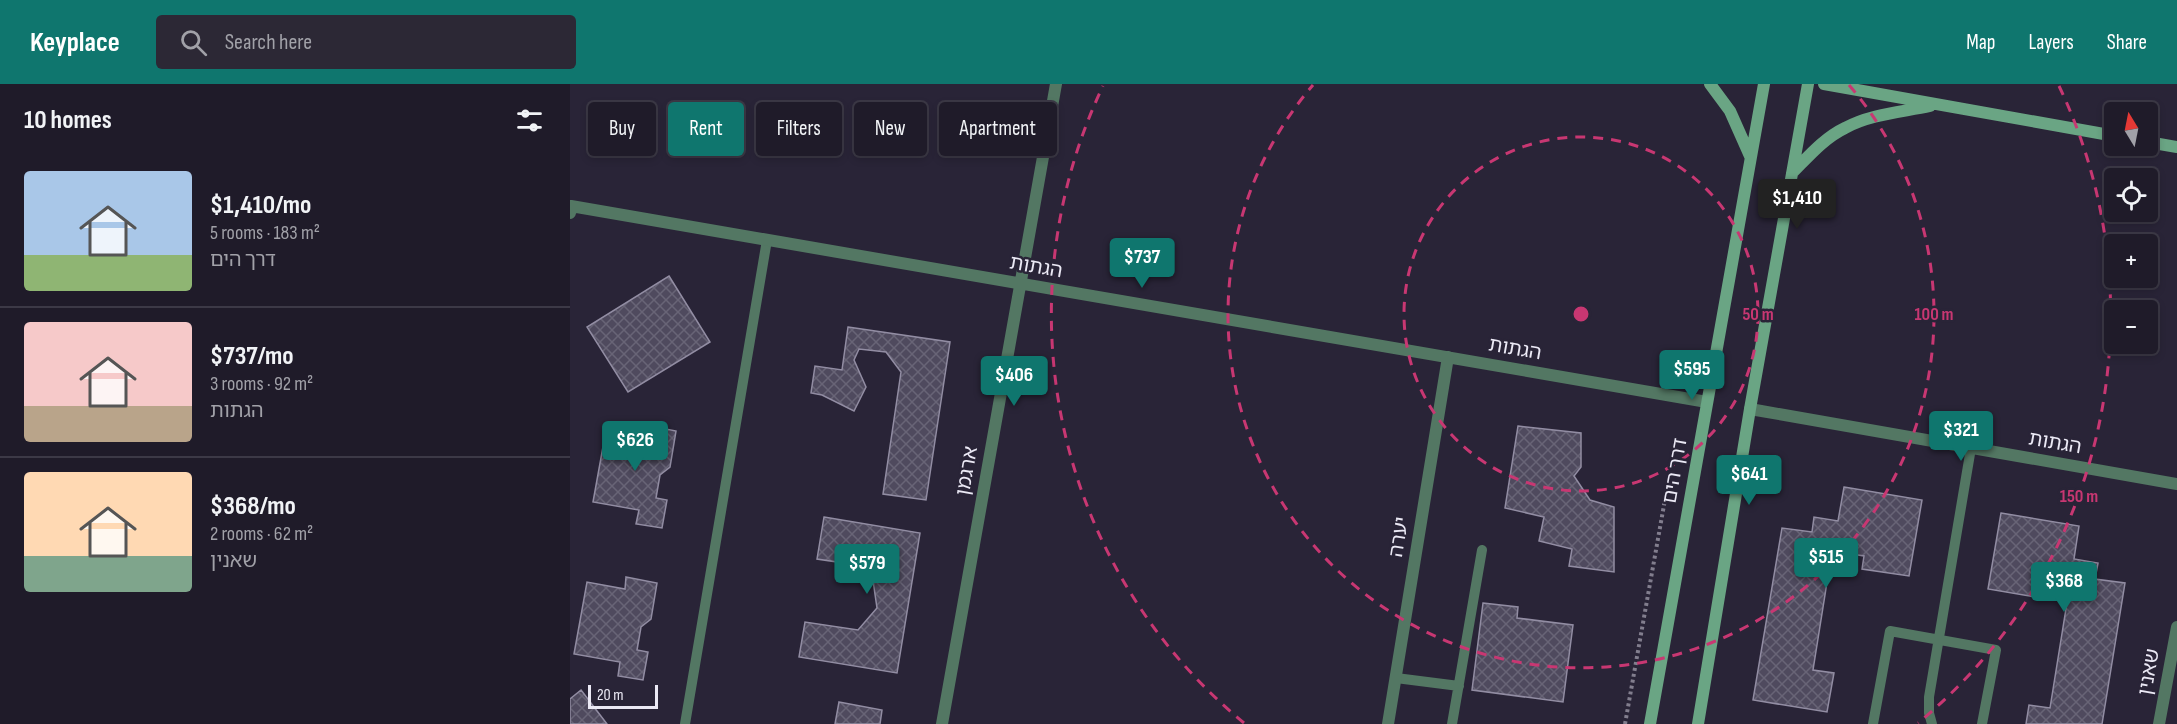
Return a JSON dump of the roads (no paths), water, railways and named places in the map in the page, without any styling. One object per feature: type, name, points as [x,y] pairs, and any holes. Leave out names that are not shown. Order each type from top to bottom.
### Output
[{"type":"street","name":"ארגמן","points":[[942,724],[1056,84]]},
{"type":"street","points":[[1710,84],[1730,111],[1750,158]]},
{"type":"street","name":"דרך הים","points":[[1650,724],[1764,84]]},
{"type":"street","points":[[1698,724],[1750,409],[1808,84]]},
{"type":"street","points":[[1824,84],[2104,134]]},
{"type":"street","points":[[1792,173],[1820,145],[1845,127],[1873,118],[1939,105]]},
{"type":"street","points":[[2158,144],[2177,147]]},
{"type":"street","name":"הגתות","points":[[571,210],[767,240],[1707,402]]},
{"type":"street","name":"יערה","points":[[1388,724],[1448,357]]},
{"type":"street","name":"הגתות","points":[[1750,409],[2177,484]]},
{"type":"street","name":"שאנין","points":[[2159,724],[2177,627]]},
{"type":"lane","points":[[686,724],[767,240]]},
{"type":"lane","points":[[1932,724],[1929,698],[1971,448]]},
{"type":"lane","points":[[1452,724],[1482,550]]},
{"type":"lane","points":[[1873,724],[1890,631],[1996,650],[1982,724]]},
{"type":"lane","points":[[1396,678],[1459,686]]}]
